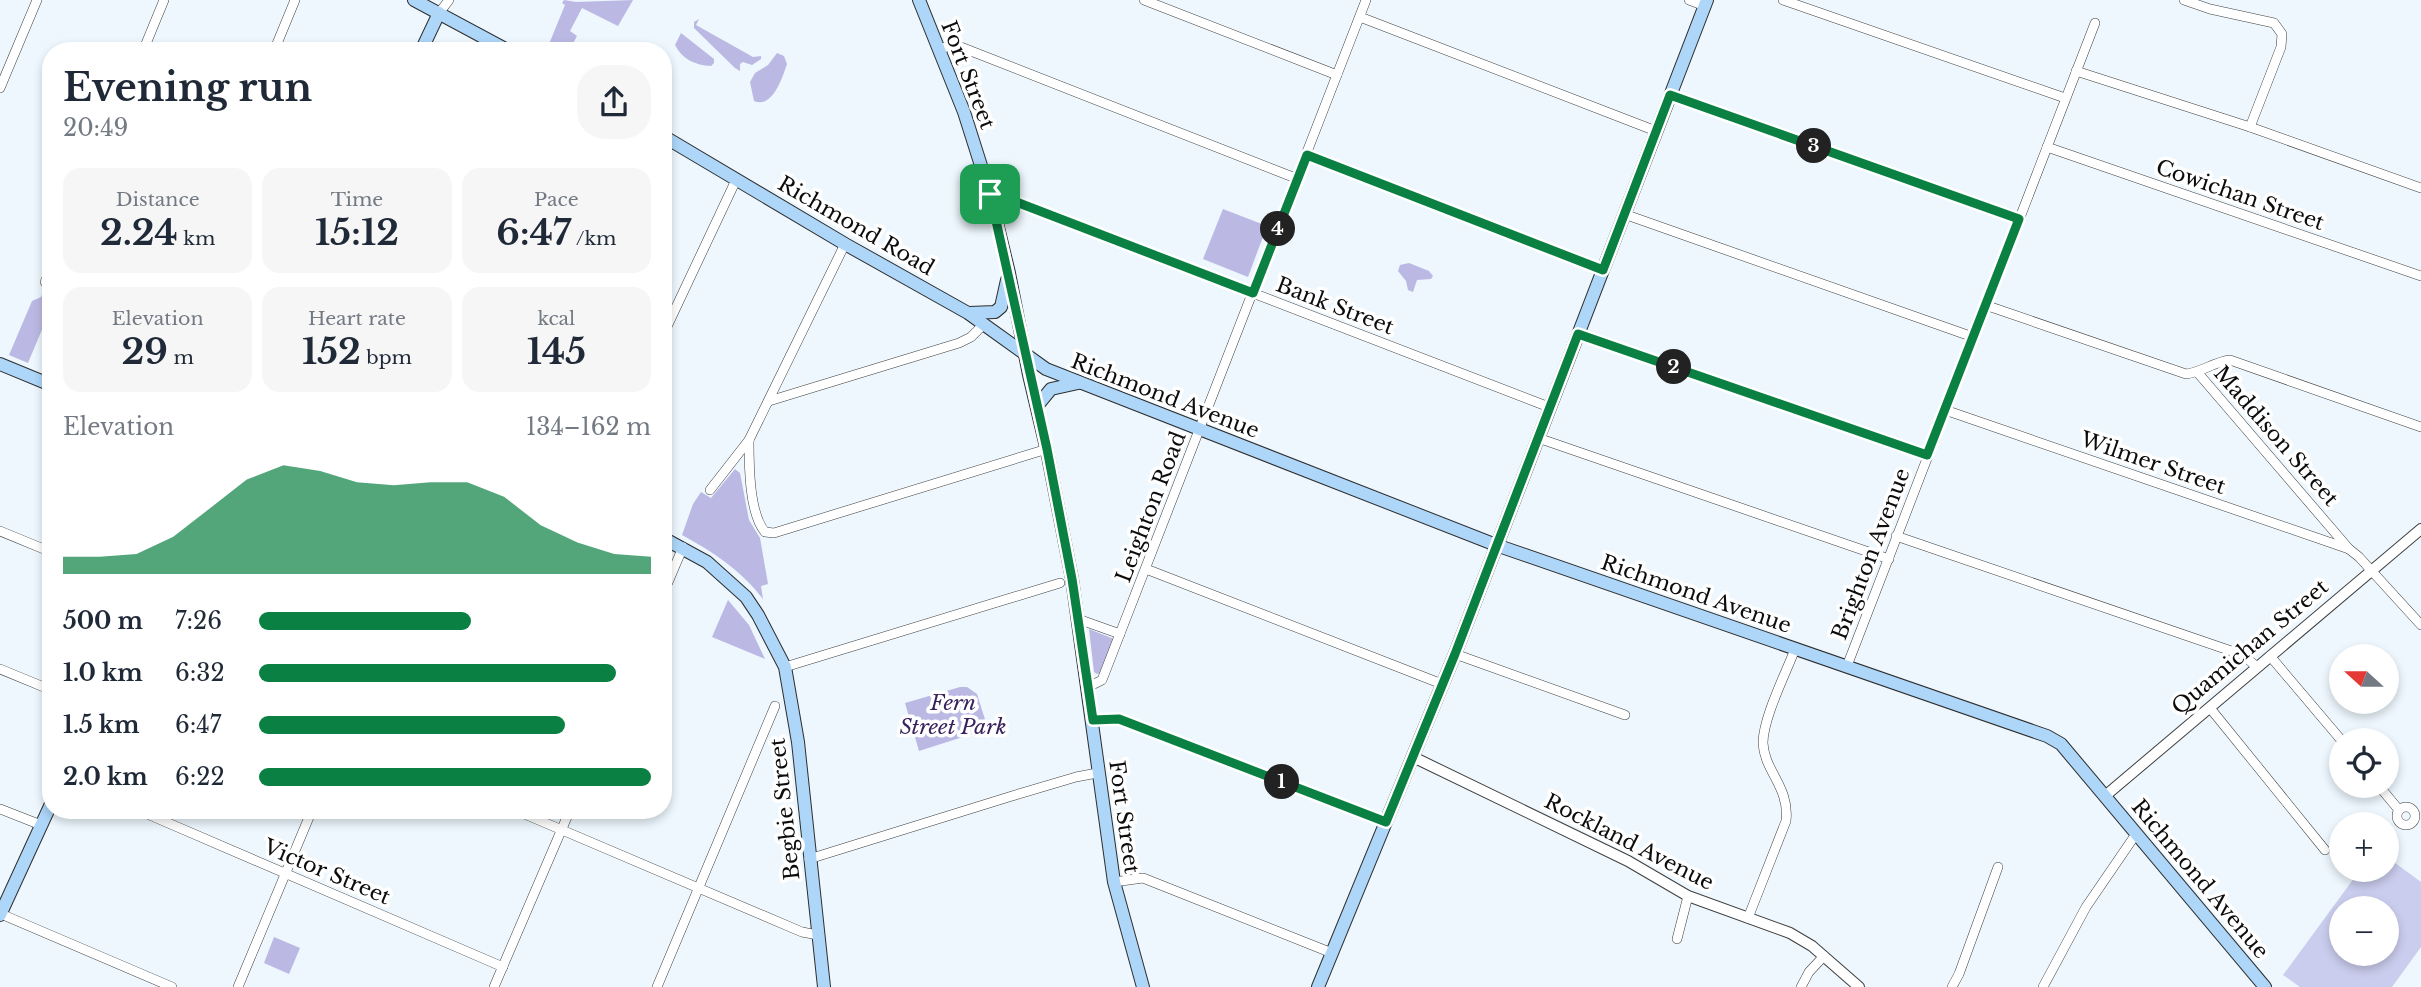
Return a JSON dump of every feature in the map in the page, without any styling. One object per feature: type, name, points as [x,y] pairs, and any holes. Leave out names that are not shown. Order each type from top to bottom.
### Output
[{"type":"main road","points":[[414,0],[440,6],[495,42]]},
{"type":"main road","name":"Fort Street","points":[[919,0],[964,112],[990,194],[1009,272],[1047,449],[1078,619],[1114,882],[1143,987]]},
{"type":"main road","points":[[1318,987],[1455,654],[1706,3]]},
{"type":"main road","points":[[425,42],[440,6]]},
{"type":"main road","name":"Richmond Road","points":[[672,141],[968,313],[1025,356]]},
{"type":"main road","points":[[968,313],[986,314],[1001,307],[1009,272]]},
{"type":"main road","name":"Richmond Avenue","points":[[1025,356],[1046,369],[1079,383],[1496,545],[2046,736],[2061,744],[2266,987]]},
{"type":"main road","points":[[0,364],[42,381]]},
{"type":"main road","points":[[1037,406],[1051,388],[1079,383]]},
{"type":"main road","name":"Begbie Street","points":[[672,542],[718,570],[746,597],[785,667],[798,742],[824,987]]},
{"type":"main road","points":[[0,915],[44,819]]},
{"type":"street","points":[[0,88],[37,0]]},
{"type":"street","points":[[147,42],[164,0]]},
{"type":"street","points":[[278,42],[295,0]]},
{"type":"street","points":[[440,6],[449,0]]},
{"type":"street","points":[[1144,0],[1337,75]]},
{"type":"street","name":"Leighton Road","points":[[1088,687],[1102,680],[1366,0]]},
{"type":"street","points":[[1689,0],[1706,3]]},
{"type":"street","points":[[1783,0],[2066,98]]},
{"type":"street","points":[[2184,0],[2210,9],[2264,19],[2274,23],[2281,34],[2281,47],[2250,127]]},
{"type":"street","points":[[1360,17],[1656,131]]},
{"type":"street","name":"Brighton Avenue","points":[[1847,666],[2095,23]]},
{"type":"street","points":[[939,50],[953,44],[1298,179]]},
{"type":"street","points":[[2076,71],[2250,127],[2421,188]]},
{"type":"street","points":[[1670,95],[2019,219]]},
{"type":"street","name":"Cowichan Street","points":[[2047,147],[2421,276]]},
{"type":"street","points":[[1307,155],[1603,270]]},
{"type":"street","points":[[672,316],[737,180]]},
{"type":"street","name":"Bank Street","points":[[990,194],[1549,407]]},
{"type":"street","points":[[1624,215],[1973,337]]},
{"type":"street","points":[[710,490],[749,440],[845,244]]},
{"type":"street","name":"Maddison Street","points":[[1985,305],[2177,372],[2198,373],[2349,550],[2360,557],[2421,625]]},
{"type":"street","points":[[768,401],[958,343],[971,337],[984,324]]},
{"type":"street","points":[[1578,334],[1927,455]]},
{"type":"street","points":[[2198,373],[2230,360],[2421,427]]},
{"type":"street","name":"Wilmer Street","points":[[1945,410],[2349,550]]},
{"type":"street","points":[[1538,438],[1889,559]]},
{"type":"street","points":[[749,440],[749,470],[759,525],[765,533],[774,533],[1047,449]]},
{"type":"street","name":"Quamichan Street","points":[[2105,796],[2421,529]]},
{"type":"street","points":[[0,531],[42,548]]},
{"type":"street","points":[[1896,536],[2243,655],[2257,667]]},
{"type":"street","points":[[672,573],[683,547]]},
{"type":"street","points":[[1146,569],[1442,684]]},
{"type":"street","points":[[785,667],[1060,583]]},
{"type":"street","points":[[1078,619],[1120,634]]},
{"type":"street","points":[[1748,918],[1786,821],[1788,807],[1767,760],[1763,744],[1766,726],[1795,649]]},
{"type":"street","points":[[1455,654],[1625,715]]},
{"type":"street","points":[[2270,656],[2331,728]]},
{"type":"street","points":[[0,669],[42,686]]},
{"type":"street","points":[[657,987],[775,706]]},
{"type":"street","points":[[2210,708],[2325,850]]},
{"type":"street","points":[[1093,720],[1119,719],[1386,822]]},
{"type":"street","name":"Rockland Avenue","points":[[1413,757],[1628,862],[1688,896],[1790,933],[1824,956],[1859,987]]},
{"type":"street","points":[[809,859],[1076,777],[1097,773]]},
{"type":"street","points":[[2389,798],[2399,810]]},
{"type":"street","points":[[0,809],[41,825]]},
{"type":"street","name":"Victor Street","points":[[159,819],[503,967]]},
{"type":"street","points":[[238,987],[308,819]]},
{"type":"street","points":[[536,819],[802,932],[818,935]]},
{"type":"street","points":[[494,987],[566,819]]},
{"type":"street","points":[[2043,987],[2086,907],[2136,834]]},
{"type":"street","points":[[1952,987],[1998,867]]},
{"type":"street","points":[[1114,882],[1143,878],[1332,953]]},
{"type":"street","points":[[1677,939],[1688,896]]},
{"type":"street","points":[[0,915],[172,987]]},
{"type":"street","points":[[1801,987],[1824,956]]},
{"type":"green space","points":[[564,0],[633,0],[618,26],[582,8],[570,31],[577,36],[574,42],[550,42],[565,5],[562,3]]},
{"type":"green space","points":[[699,19],[696,25],[753,57],[761,56],[761,59],[752,65],[743,62],[740,64],[740,71],[735,68],[694,28],[694,22]]},
{"type":"green space","points":[[681,33],[714,59],[711,66],[695,63],[682,54],[675,45]]},
{"type":"green space","points":[[777,53],[784,56],[787,64],[779,84],[766,101],[754,101],[750,82],[755,73],[768,65]]},
{"type":"green space","points":[[1223,209],[1267,226],[1248,277],[1203,259]]},
{"type":"green space","points":[[1409,263],[1429,271],[1433,276],[1431,279],[1417,280],[1413,292],[1408,290],[1406,281],[1398,271],[1400,265]]},
{"type":"green space","points":[[42,294],[42,330],[28,363],[9,355],[32,301]]},
{"type":"green space","points":[[735,469],[740,473],[749,520],[760,538],[768,584],[761,586],[763,599],[726,562],[682,535],[693,504],[701,492],[711,498]]},
{"type":"green space","points":[[728,600],[749,625],[765,659],[712,637]]},
{"type":"green space","points":[[1089,629],[1114,639],[1101,673],[1097,674],[1094,672]]},
{"type":"green space","name":"Fern Street Park","points":[[967,687],[977,694],[988,729],[919,751],[905,703]]},
{"type":"green space","points":[[274,937],[300,948],[289,974],[264,963]]},
{"type":"shaded area","points":[[2399,866],[2421,882],[2421,947],[2392,987],[2300,987],[2283,975],[2329,912],[2329,966],[2399,966],[2399,896],[2341,896],[2351,882],[2399,882]]},
{"type":"route","points":[[1670,95],[2019,219],[1927,455],[1578,334],[1455,654],[1386,822],[1119,719],[1093,720],[1072,579],[1047,449],[990,194],[1253,293],[1307,155],[1603,270],[1670,95]]}]
